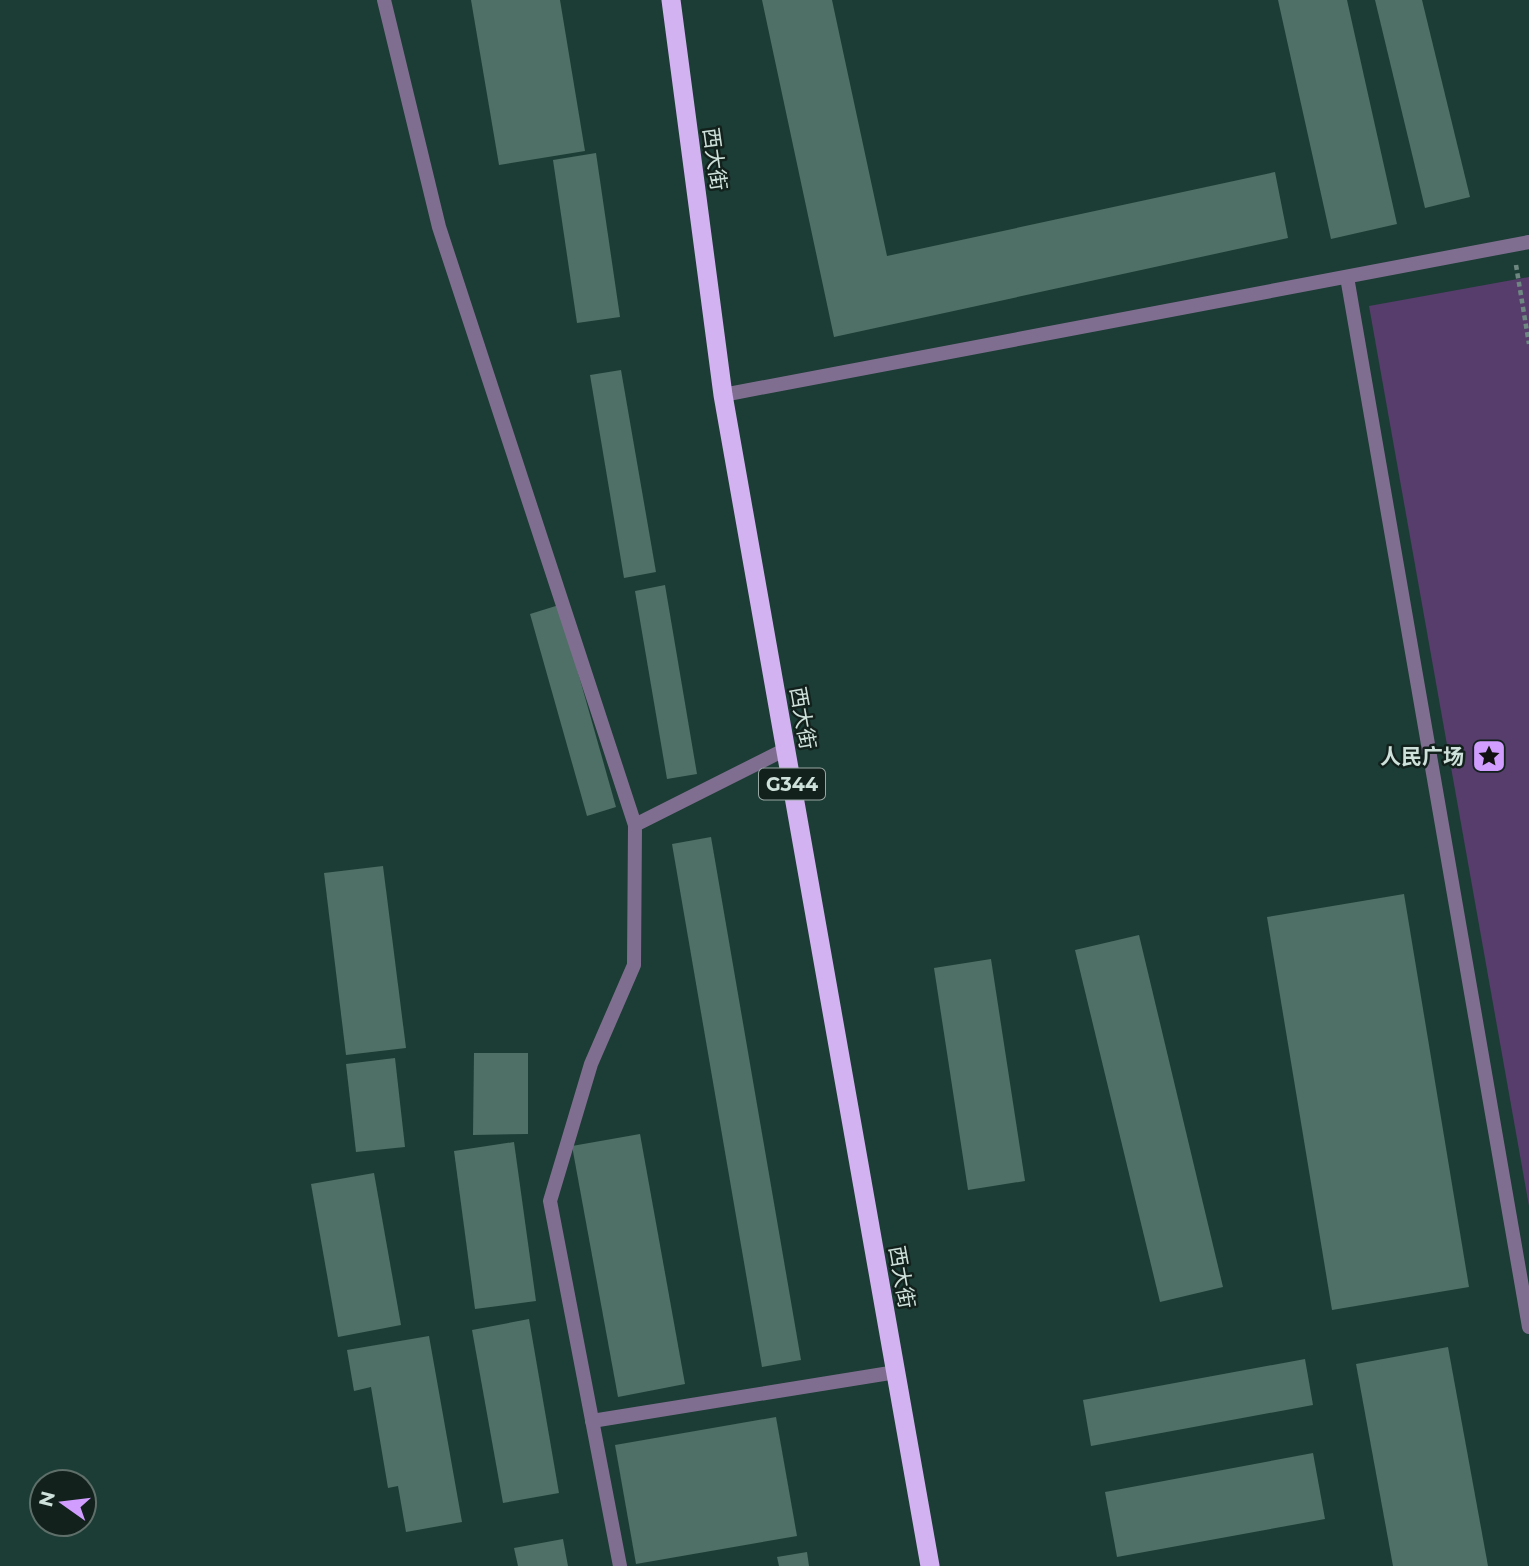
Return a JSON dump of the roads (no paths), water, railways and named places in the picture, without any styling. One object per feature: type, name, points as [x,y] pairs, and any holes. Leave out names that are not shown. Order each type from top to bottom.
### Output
[{"type":"highway","name":"西大街","points":[[671,0],[723,395],[930,1566]]},
{"type":"street","points":[[384,0],[439,227],[635,825],[634,965],[591,1064],[550,1202],[620,1566]]},
{"type":"street","points":[[723,395],[1529,242]]},
{"type":"street","points":[[1347,276],[1529,1327]]},
{"type":"street","points":[[635,825],[786,749]]},
{"type":"street","points":[[592,1421],[896,1372]]},
{"type":"place","name":"人民广场","points":[[1489,756]]}]
